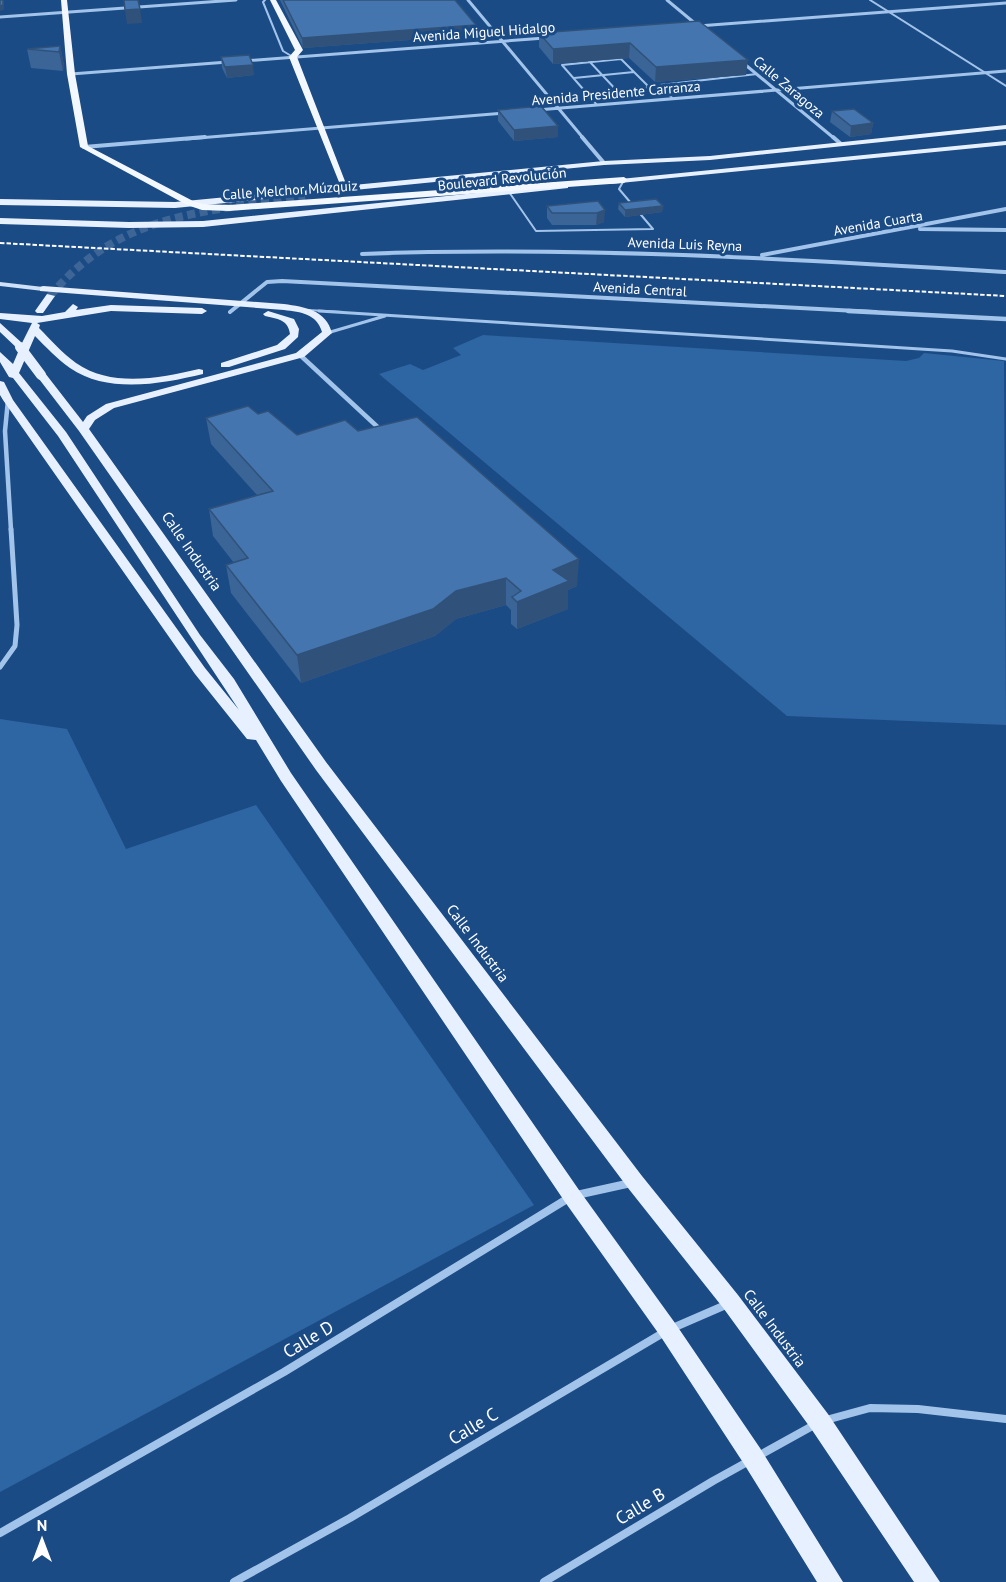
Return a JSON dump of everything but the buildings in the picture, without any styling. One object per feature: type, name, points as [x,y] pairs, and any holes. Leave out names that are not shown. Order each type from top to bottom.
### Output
[{"type":"highway","points":[[64,0],[71,74],[84,147]]},
{"type":"highway","points":[[273,0],[300,50],[293,57],[345,187]]},
{"type":"highway","name":"Calle Melchor Múzquiz","points":[[84,147],[190,203],[210,208],[624,180]]},
{"type":"main road","points":[[305,197],[1006,127]]},
{"type":"main road","name":"Boulevard Revolución","points":[[0,221],[171,225],[279,218],[327,210],[1006,143]]},
{"type":"main road","points":[[0,202],[133,206],[190,203],[604,164],[710,158]]},
{"type":"main road","points":[[0,214],[183,217],[327,210]]},
{"type":"main road","points":[[0,285],[71,298],[74,303],[68,314]]},
{"type":"main road","points":[[46,292],[308,310],[326,325],[327,333],[300,355],[110,406],[91,418],[82,429]]},
{"type":"main road","points":[[40,311],[46,292]]},
{"type":"main road","points":[[0,316],[32,321],[111,308],[230,312],[286,317],[293,323],[295,335],[281,347],[247,358],[181,376],[145,381],[93,375],[78,369],[35,327],[7,379]]},
{"type":"main road","name":"Calle Industria","points":[[0,326],[20,347],[82,429],[321,766],[634,1182],[731,1302],[820,1422],[927,1582]]},
{"type":"main road","points":[[0,355],[7,379],[8,400],[200,671],[286,777]]},
{"type":"main road","points":[[7,379],[62,434],[195,637],[229,682],[286,777],[572,1196],[668,1330],[752,1456],[831,1582]]},
{"type":"street","points":[[0,17],[236,0]]},
{"type":"street","points":[[468,0],[604,164]]},
{"type":"street","points":[[667,0],[707,33]]},
{"type":"street","points":[[870,0],[1006,86]]},
{"type":"street","points":[[687,27],[1006,3]]},
{"type":"street","name":"Avenida Miguel Hidalgo","points":[[71,74],[548,38]]},
{"type":"street","name":"Calle Zaragoza","points":[[740,60],[841,144]]},
{"type":"street","name":"Avenida Presidente Carranza","points":[[534,111],[1006,71]]},
{"type":"street","name":"Avenida Presidente Carranza","points":[[84,147],[511,112]]},
{"type":"street","name":"Avenida Cuarta","points":[[753,256],[1006,209]]},
{"type":"street","points":[[906,229],[1006,230]]},
{"type":"street","name":"Avenida Luis Reyna","points":[[362,254],[419,251],[583,251],[753,256],[1006,272]]},
{"type":"street","name":"Avenida Central","points":[[239,304],[267,282],[274,281],[1006,320]]},
{"type":"street","points":[[230,312],[239,304]]},
{"type":"street","points":[[300,355],[390,438]]},
{"type":"street","points":[[0,667],[15,646],[17,625],[5,431],[8,400]]},
{"type":"street","name":"Calle D","points":[[0,1533],[284,1372],[572,1196],[634,1182]]},
{"type":"street","name":"Calle C","points":[[234,1582],[350,1518],[668,1330],[731,1302]]},
{"type":"street","name":"Calle B","points":[[544,1582],[665,1511],[752,1456],[820,1422],[870,1408],[918,1409],[1006,1419]]},
{"type":"lane","points":[[265,0],[263,2],[283,51],[293,57]]},
{"type":"lane","points":[[589,95],[647,88],[621,59],[562,65],[597,105]]},
{"type":"lane","points":[[589,61],[619,93]]},
{"type":"lane","points":[[574,78],[634,72]]},
{"type":"lane","points":[[673,99],[660,85],[756,74]]},
{"type":"lane","points":[[509,192],[536,231],[653,229],[619,189],[624,180]]},
{"type":"lane","points":[[308,310],[952,351],[1006,359]]},
{"type":"lane","points":[[327,333],[391,314]]},
{"type":"shaded area","points":[[483,335],[906,361],[919,358],[924,353],[1004,361],[1006,725],[787,716],[379,374],[410,364],[423,370],[461,355],[453,348]]},
{"type":"shaded area","points":[[0,719],[67,729],[126,849],[256,805],[534,1205],[0,1492]]},
{"type":"tunnel","points":[[50,296],[77,268],[105,247],[135,232],[199,213],[305,197]]},
{"type":"railway","points":[[0,243],[1006,296]]}]
